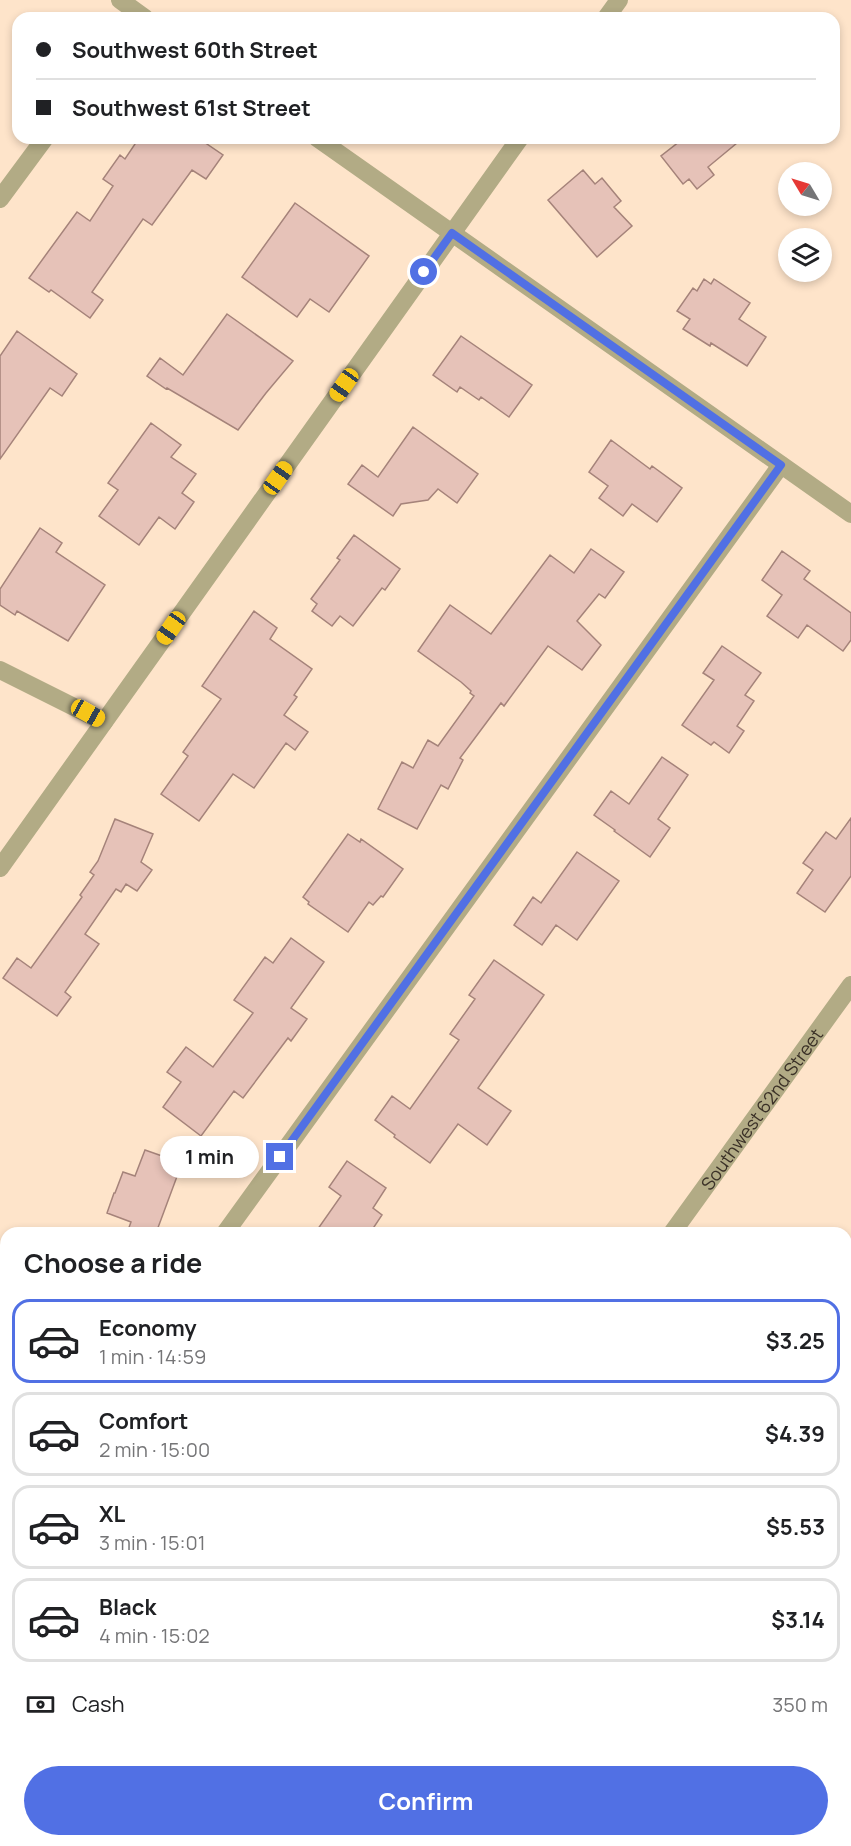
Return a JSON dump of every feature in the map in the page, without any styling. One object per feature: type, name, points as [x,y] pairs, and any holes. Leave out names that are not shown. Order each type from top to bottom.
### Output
[{"type":"street","points":[[120,0],[142,12]]},
{"type":"street","points":[[0,199],[41,144]]},
{"type":"street","points":[[326,144],[851,514]]},
{"type":"street","points":[[0,867],[516,144]]},
{"type":"street","points":[[229,1227],[781,465]]},
{"type":"street","points":[[0,670],[104,722]]},
{"type":"street","name":"Southwest 62nd Street","points":[[676,1227],[851,985]]},
{"type":"building","points":[[135,144],[207,144],[223,155],[206,179],[192,170],[152,225],[143,219],[92,292],[103,300],[90,318],[51,290],[49,292],[29,278],[77,212],[90,221],[113,186],[103,179],[120,155],[125,159]]},
{"type":"building","points":[[676,144],[736,144],[708,167],[714,175],[697,189],[689,179],[683,184],[661,156]]},
{"type":"building","points":[[583,170],[595,184],[602,178],[621,201],[614,207],[632,226],[597,257],[548,200]]},
{"type":"building","points":[[295,203],[369,256],[329,312],[310,299],[297,317],[242,277]]},
{"type":"building","points":[[704,279],[711,284],[714,279],[750,303],[739,319],[766,337],[747,366],[711,343],[710,346],[683,329],[690,319],[677,311],[693,288],[697,291]]},
{"type":"building","points":[[227,314],[293,361],[238,430],[147,376],[160,358],[183,375]]},
{"type":"building","points":[[17,331],[77,374],[62,396],[50,388],[0,459],[0,356]]},
{"type":"building","points":[[461,336],[532,385],[509,417],[481,397],[479,400],[460,387],[457,392],[433,375]]},
{"type":"building","points":[[151,423],[181,445],[171,457],[196,474],[182,493],[194,502],[175,529],[159,517],[139,545],[99,516],[118,490],[108,483]]},
{"type":"building","points":[[413,427],[478,474],[457,503],[438,489],[428,500],[401,504],[393,516],[348,484],[362,465],[378,477]]},
{"type":"building","points":[[611,440],[650,469],[652,466],[682,488],[657,522],[632,504],[623,516],[599,498],[608,486],[589,472]]},
{"type":"building","points":[[40,528],[62,543],[56,552],[105,585],[68,641],[17,611],[15,615],[0,605],[0,589]]},
{"type":"building","points":[[354,535],[400,569],[385,590],[382,588],[353,626],[340,616],[332,626],[312,611],[317,604],[311,599],[340,560],[337,558]]},
{"type":"building","points":[[591,549],[624,572],[605,598],[599,594],[577,621],[601,645],[582,670],[548,646],[504,706],[501,703],[460,758],[463,760],[448,789],[441,785],[417,829],[378,809],[402,762],[413,768],[428,740],[438,746],[474,696],[461,682],[418,651],[450,605],[491,634],[550,555],[574,573]]},
{"type":"building","points":[[782,551],[810,571],[804,579],[851,613],[851,640],[843,651],[807,625],[798,638],[767,616],[782,595],[762,580]]},
{"type":"building","points":[[254,611],[277,628],[270,639],[312,669],[294,695],[297,697],[284,715],[308,732],[295,750],[286,743],[254,788],[233,774],[199,821],[161,794],[188,756],[183,752],[221,699],[202,686]]},
{"type":"building","points":[[722,646],[761,673],[745,695],[754,701],[737,726],[744,731],[729,753],[714,742],[711,745],[682,725],[714,680],[703,673]]},
{"type":"building","points":[[662,757],[688,775],[658,819],[670,828],[650,857],[594,815],[611,791],[629,804]]},
{"type":"building","points":[[851,818],[851,876],[825,912],[797,893],[813,870],[803,863],[826,832],[836,839]]},
{"type":"building","points":[[115,819],[153,834],[141,862],[152,870],[137,891],[126,884],[121,892],[116,889],[85,934],[99,944],[65,992],[71,997],[57,1016],[3,978],[17,958],[31,968],[82,897],[80,895],[94,875],[90,872],[98,861]]},
{"type":"building","points":[[348,834],[360,842],[361,839],[403,869],[383,897],[381,896],[373,905],[369,902],[348,932],[308,904],[309,902],[303,897]]},
{"type":"building","points":[[577,852],[619,881],[577,940],[556,925],[542,945],[514,925],[533,897],[541,903]]},
{"type":"building","points":[[291,938],[324,962],[291,1008],[307,1019],[291,1041],[288,1038],[243,1098],[234,1091],[201,1136],[163,1107],[181,1082],[167,1072],[186,1047],[213,1067],[253,1013],[234,1000],[265,957],[273,963]]},
{"type":"building","points":[[494,960],[544,995],[478,1088],[511,1111],[487,1145],[458,1124],[430,1163],[375,1120],[392,1096],[410,1109],[459,1040],[450,1034],[475,999],[469,995]]},
{"type":"building","points":[[145,1150],[182,1163],[158,1227],[129,1227],[131,1222],[107,1213],[123,1172],[135,1176]]},
{"type":"building","points":[[347,1161],[386,1188],[373,1208],[382,1215],[374,1227],[319,1227],[341,1196],[329,1187]]},
{"type":"route","points":[[280,1157],[781,465],[452,233],[424,272]]}]
